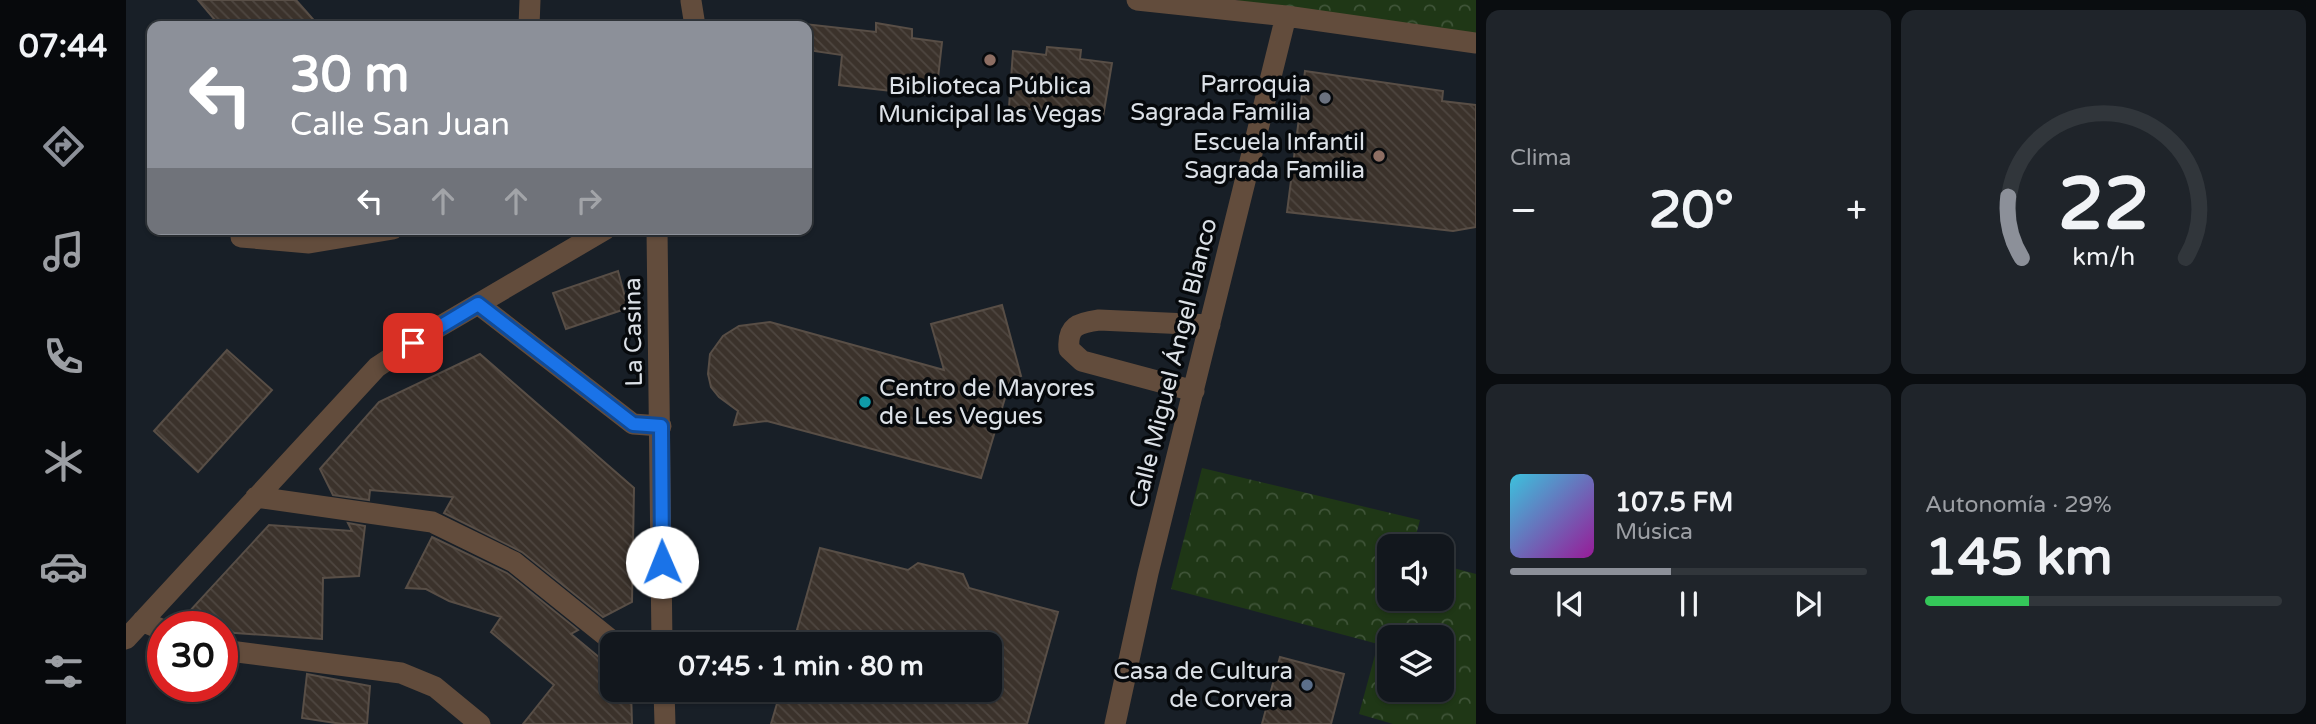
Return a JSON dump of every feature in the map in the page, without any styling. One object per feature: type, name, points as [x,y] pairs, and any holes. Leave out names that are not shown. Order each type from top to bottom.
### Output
[{"type":"street","points":[[529,21],[530,0]]},
{"type":"street","points":[[692,0],[694,21]]},
{"type":"street","points":[[1137,0],[1286,16],[1476,43]]},
{"type":"street","name":"Calle Miguel Ángel Blanco","points":[[1115,724],[1147,573],[1286,16]]},
{"type":"street","points":[[241,237],[309,243],[357,235]]},
{"type":"street","points":[[126,639],[377,367],[596,235]]},
{"type":"street","name":"La Casina","points":[[657,235],[663,632]]},
{"type":"street","points":[[478,304],[633,424],[661,426]]},
{"type":"street","points":[[1194,391],[1082,361],[1069,349],[1068,336],[1072,328],[1086,321],[1210,325]]},
{"type":"street","points":[[256,497],[432,522],[514,562],[601,632]]},
{"type":"street","points":[[142,621],[147,623]]},
{"type":"street","points":[[238,652],[401,673],[435,687],[480,724]]},
{"type":"street","points":[[664,702],[665,724]]},
{"type":"green space","points":[[1239,0],[1476,0],[1476,43],[1229,10]]},
{"type":"green space","points":[[1202,468],[1420,520],[1416,534],[1377,534],[1377,611],[1454,611],[1454,568],[1476,574],[1476,724],[1393,724],[1359,714],[1377,648],[1377,702],[1454,702],[1454,625],[1377,625],[1377,644],[1171,589]]},
{"type":"building","points":[[198,0],[296,0],[315,21],[216,21]]},
{"type":"building","points":[[876,23],[912,29],[912,38],[942,42],[936,96],[839,85],[842,55],[812,51],[812,25],[876,32]]},
{"type":"building","points":[[1047,47],[1081,50],[1080,59],[1112,63],[1103,117],[1009,107],[1013,51],[1046,55]]},
{"type":"building","name":"Escuela Infantil Sagrada Familia","points":[[1305,71],[1443,91],[1442,101],[1476,105],[1476,227],[1453,231],[1287,212]]},
{"type":"building","points":[[618,271],[628,308],[566,329],[553,293]]},
{"type":"building","name":"Centro de Mayores de Les Vegues","points":[[1002,305],[1021,376],[1011,378],[981,478],[767,421],[734,425],[738,411],[719,397],[711,387],[708,374],[710,354],[723,336],[739,326],[770,322],[944,370],[931,324]]},
{"type":"building","points":[[227,350],[272,390],[198,472],[154,431]]},
{"type":"building","points":[[480,354],[634,488],[632,602],[603,617],[522,552],[444,513],[453,497],[370,490],[369,500],[333,495],[320,469],[379,402]]},
{"type":"building","points":[[348,523],[365,526],[359,576],[323,578],[322,639],[238,633],[238,611],[190,611],[269,525],[352,531]]},
{"type":"building","points":[[432,537],[507,573],[578,630],[571,634],[600,658],[600,702],[631,702],[632,724],[523,724],[554,685],[491,632],[501,617],[449,601],[426,589],[406,588]]},
{"type":"building","points":[[820,548],[908,570],[918,563],[963,574],[969,588],[1058,612],[1027,724],[771,724],[777,702],[1002,702],[1002,632],[796,632]]},
{"type":"building","name":"Casa de Cultura de Corvera","points":[[1280,657],[1344,674],[1331,724],[1262,724]]},
{"type":"building","points":[[307,674],[370,686],[367,724],[342,724],[302,718]]},
{"type":"place","name":"Biblioteca Pública Municipal las Vegas","points":[[990,60]]},
{"type":"place","name":"Parroquia Sagrada Familia","points":[[1325,98]]},
{"type":"place","name":"Escuela Infantil Sagrada Familia","points":[[1379,156]]},
{"type":"place","name":"Centro de Mayores de Les Vegues","points":[[865,402]]},
{"type":"place","name":"Casa de Cultura de Corvera","points":[[1307,685]]},
{"type":"route","points":[[413,343],[478,304],[633,424],[661,426],[662,562]]}]
